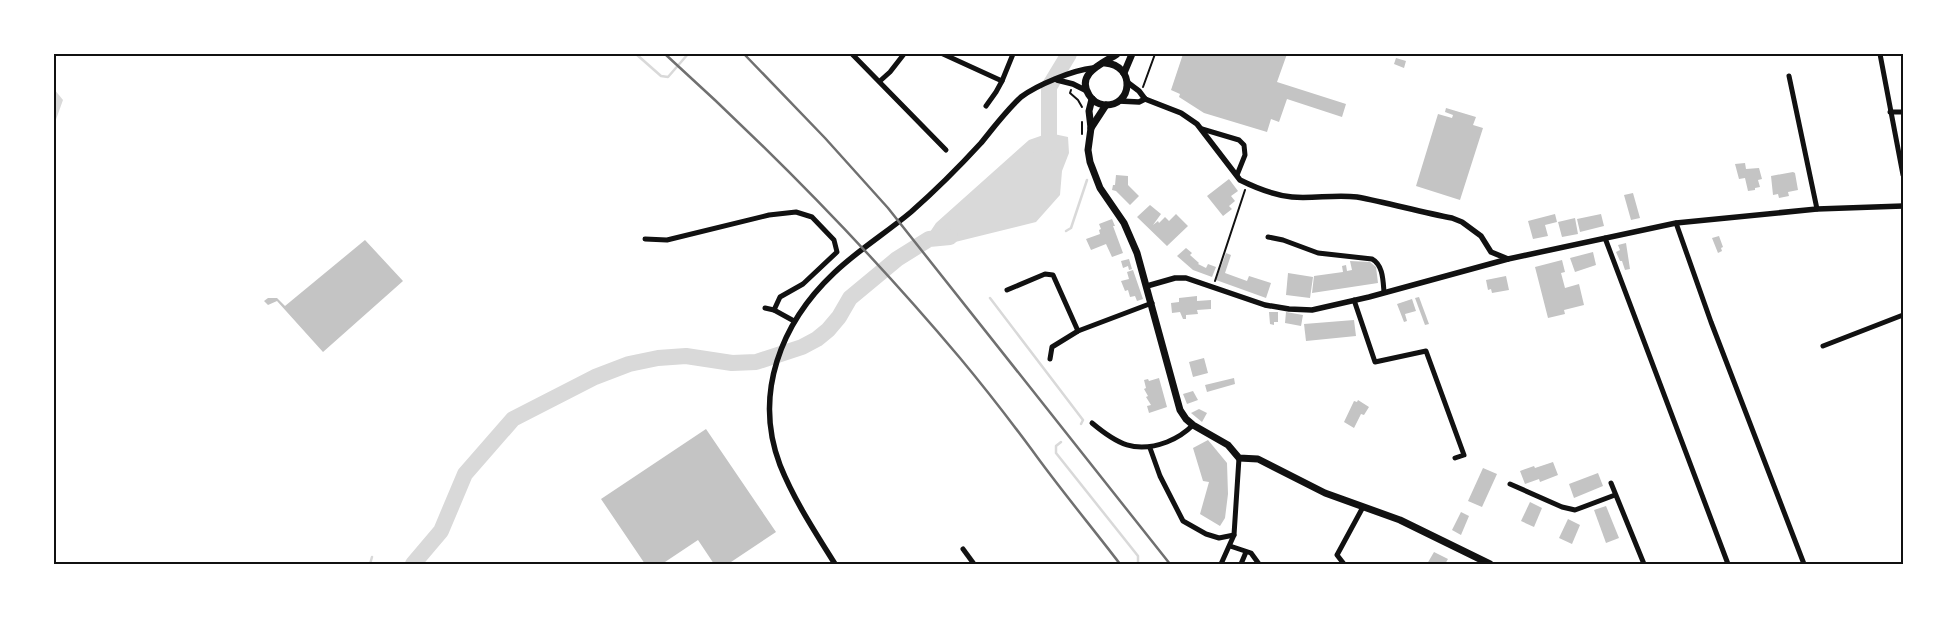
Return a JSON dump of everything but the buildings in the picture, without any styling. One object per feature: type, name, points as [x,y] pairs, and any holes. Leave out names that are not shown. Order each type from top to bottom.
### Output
[{"type":"main road","points":[[1104,63],[1116,65],[1124,73],[1127,82],[1126,92],[1119,101],[1106,105],[1092,99],[1087,92],[1086,79],[1093,68],[1118,54]]},
{"type":"main road","points":[[1124,73],[1132,54]]},
{"type":"main road","points":[[1092,99],[1089,111],[1091,128],[1088,150],[1090,162],[1100,188],[1124,223],[1137,253],[1180,410],[1186,419],[1228,445],[1239,458],[1258,459],[1325,493],[1400,520],[1490,564]]},
{"type":"main road","points":[[1091,128],[1106,105]]},
{"type":"street","points":[[852,54],[946,150]]},
{"type":"street","points":[[880,82],[904,54]]},
{"type":"street","points":[[943,54],[1002,82]]},
{"type":"street","points":[[986,106],[1002,82],[1013,54]]},
{"type":"street","points":[[1880,54],[1903,175]]},
{"type":"street","points":[[835,564],[794,495],[780,463],[772,436],[770,411],[773,373],[782,343],[809,299],[835,272],[892,228],[948,178],[1016,102],[1034,88],[1074,72],[1093,68]]},
{"type":"street","points":[[1789,76],[1816,209]]},
{"type":"street","points":[[1057,80],[1073,84],[1087,92]]},
{"type":"street","points":[[1127,82],[1146,99],[1180,113],[1202,129],[1240,180],[1283,195],[1306,197],[1334,195],[1370,200],[1452,218],[1462,222],[1481,236],[1490,252],[1508,259]]},
{"type":"street","points":[[1119,101],[1139,102],[1146,99]]},
{"type":"street","points":[[1890,112],[1903,112]]},
{"type":"street","points":[[1202,129],[1238,140],[1244,145],[1245,154],[1237,176]]},
{"type":"street","points":[[1147,286],[1175,278],[1186,278],[1265,305],[1312,310],[1508,259],[1676,223],[1816,209],[1903,206]]},
{"type":"street","points":[[645,239],[667,240],[769,215],[796,212],[808,215],[834,240],[837,252],[800,287],[780,297],[774,310]]},
{"type":"street","points":[[1676,223],[1711,322],[1804,564]]},
{"type":"street","points":[[1268,237],[1283,240],[1318,253],[1372,259],[1378,262],[1380,267],[1384,292]]},
{"type":"street","points":[[1605,238],[1728,564]]},
{"type":"street","points":[[1485,265],[1490,252]]},
{"type":"street","points":[[1007,290],[1045,274],[1052,275],[1078,331]]},
{"type":"street","points":[[1354,300],[1375,362],[1426,351],[1464,455],[1455,458]]},
{"type":"street","points":[[1050,359],[1052,348],[1078,331],[1126,311],[1152,303]]},
{"type":"street","points":[[765,308],[774,310],[794,321]]},
{"type":"street","points":[[1823,346],[1903,315]]},
{"type":"street","points":[[1092,423],[1116,441],[1130,446],[1150,448],[1186,433],[1193,425]]},
{"type":"street","points":[[1150,448],[1160,476],[1183,520],[1206,534],[1219,538],[1234,535]]},
{"type":"street","points":[[1221,564],[1234,535],[1239,458]]},
{"type":"street","points":[[1610,483],[1644,564]]},
{"type":"street","points":[[1510,484],[1562,507],[1575,510],[1616,495]]},
{"type":"street","points":[[1344,564],[1337,555],[1363,507]]},
{"type":"street","points":[[1230,546],[1251,554],[1258,564]]},
{"type":"street","points":[[962,549],[974,564]]},
{"type":"street","points":[[1241,564],[1246,552]]},
{"type":"path","points":[[1142,89],[1155,54]]},
{"type":"path","points":[[1070,93],[1078,100],[1082,108]]},
{"type":"path","points":[[1081,133],[1082,117]]},
{"type":"path","points":[[1213,286],[1246,188]]},
{"type":"shaded area","points":[[54,89],[63,100],[54,125]]},
{"type":"shaded area","points":[[1049,133],[1068,137],[1069,153],[1062,171],[1060,195],[1036,222],[943,245],[926,238],[936,223],[1029,140]]},
{"type":"waterway","points":[[636,54],[661,76],[668,77],[688,54]]},
{"type":"waterway","points":[[1041,154],[1049,139],[1049,87],[1069,54]]},
{"type":"waterway","points":[[1066,231],[1071,228],[1087,180]]},
{"type":"waterway","points":[[413,564],[441,531],[465,474],[513,419],[595,377],[629,364],[658,358],[686,356],[732,363],[756,362],[802,347],[817,339],[828,330],[839,317],[850,298],[897,259],[929,239],[950,237]]},
{"type":"waterway","points":[[990,298],[1083,420],[1081,424]]},
{"type":"waterway","points":[[1061,442],[1056,446],[1056,453],[1138,556],[1138,564]]},
{"type":"waterway","points":[[370,564],[372,557]]},
{"type":"railway","points":[[665,54],[743,126],[818,201],[926,318],[979,381],[1120,564]]},
{"type":"railway","points":[[744,54],[825,138],[888,208],[1170,564]]}]
